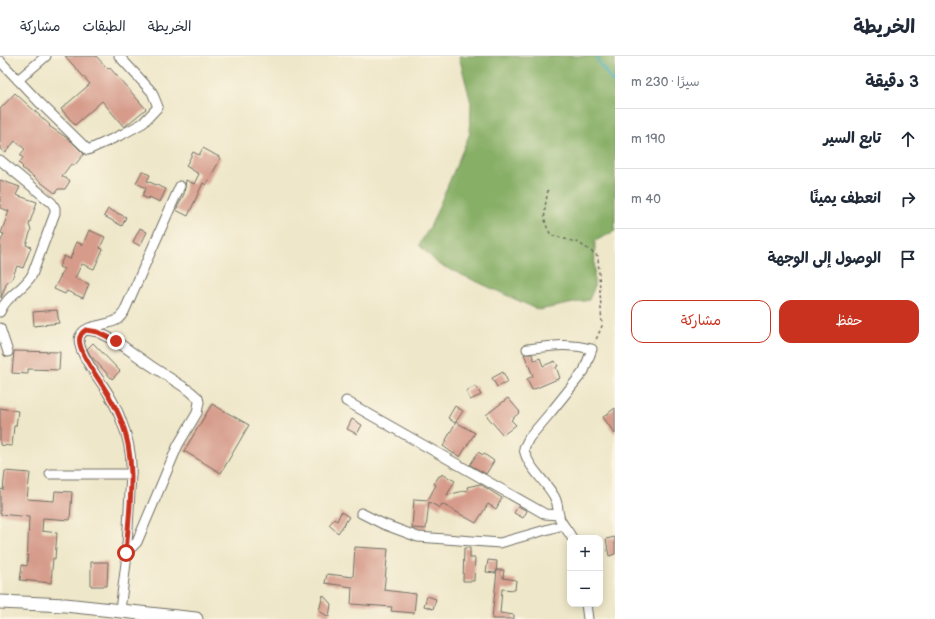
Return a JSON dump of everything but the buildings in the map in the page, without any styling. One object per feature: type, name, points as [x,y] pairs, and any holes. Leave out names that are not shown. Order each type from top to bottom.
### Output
[{"type":"highway","points":[[0,602],[65,605],[196,619]]},
{"type":"street","points":[[18,80],[46,56]]},
{"type":"street","points":[[0,61],[88,150],[143,123],[158,107],[152,92],[119,56]]},
{"type":"street","points":[[0,161],[52,203],[55,208],[55,214],[32,275],[28,282],[2,306],[0,312]]},
{"type":"street","points":[[120,610],[126,553],[132,466],[129,441],[121,420],[109,396],[84,355],[80,344],[80,337],[86,330],[119,319],[124,312],[161,225],[180,186]]},
{"type":"street","points":[[0,328],[8,352]]},
{"type":"street","points":[[86,330],[98,332],[116,341],[190,391],[198,398],[199,402],[197,413],[178,445],[137,542],[126,553]]},
{"type":"street","points":[[528,349],[564,344],[592,349],[584,371],[529,438],[524,448],[528,458],[556,499],[559,515],[570,535]]},
{"type":"street","points":[[346,401],[545,514],[559,515]]},
{"type":"street","points":[[50,474],[131,474]]},
{"type":"street","points":[[361,513],[383,524],[418,537],[500,543],[563,524]]},
{"type":"street","points":[[586,607],[588,619]]},
{"type":"path","points":[[548,190],[545,208],[546,226],[551,235],[579,243],[598,256],[602,326],[592,349]]},
{"type":"green space","points":[[459,56],[615,56],[615,231],[595,241],[594,288],[589,300],[539,310],[438,264],[419,245],[431,225],[470,133],[471,103]]},
{"type":"waterway","points":[[597,56],[599,63],[615,85]]},
{"type":"route","points":[[116,341],[98,332],[86,330],[80,337],[80,344],[84,355],[109,396],[121,420],[129,441],[132,466],[126,553]]}]
